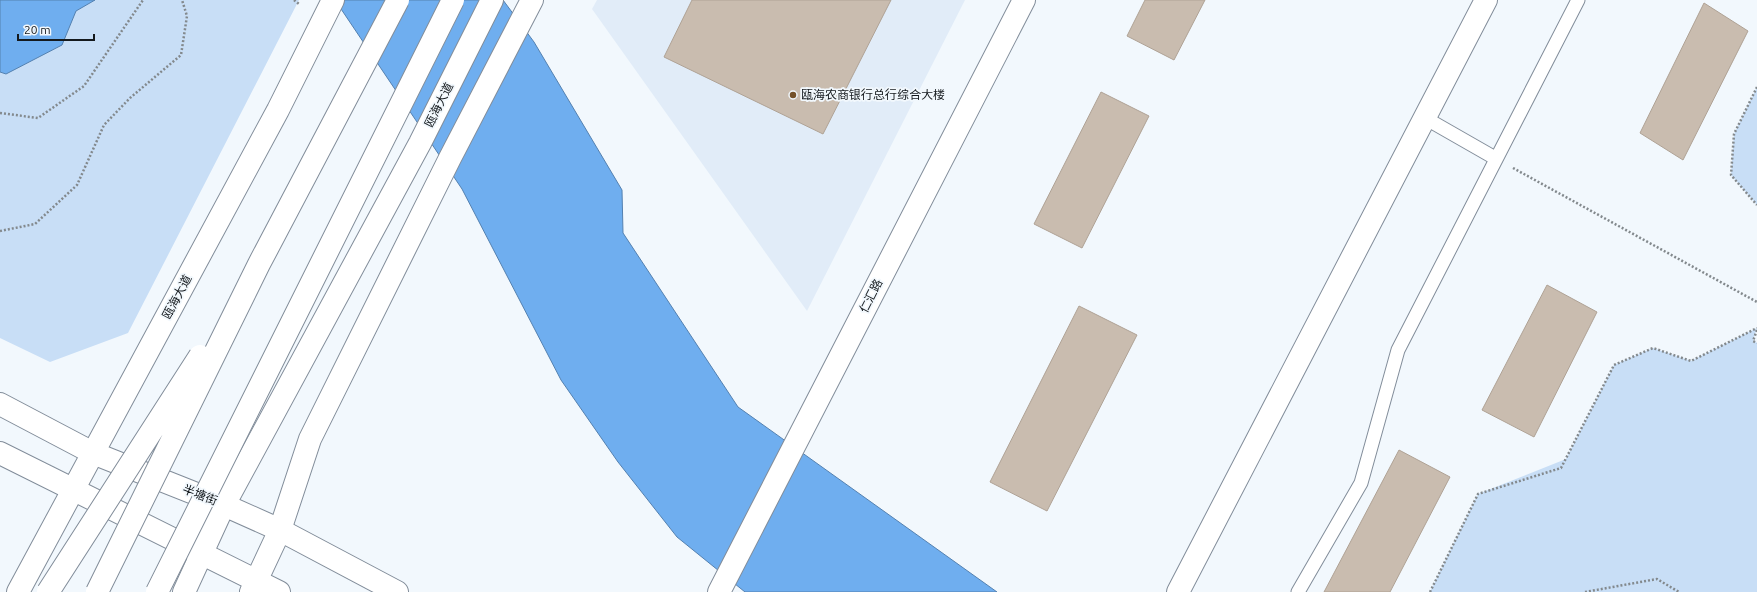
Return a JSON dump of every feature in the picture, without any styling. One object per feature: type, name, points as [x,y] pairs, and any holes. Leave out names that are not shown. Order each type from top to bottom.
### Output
[{"type":"main road","name":"瓯海大道","points":[[18,592],[278,110],[333,0]]},
{"type":"main road","points":[[97,592],[259,264],[398,0]]},
{"type":"main road","points":[[157,592],[453,0]]},
{"type":"main road","name":"瓯海大道","points":[[184,592],[224,505],[420,143],[492,0]]},
{"type":"main road","points":[[254,586],[280,530],[310,439],[450,158],[532,0]]},
{"type":"main road","name":"仁汇路","points":[[722,585],[1024,0]]},
{"type":"main road","points":[[1178,592],[1486,0]]},
{"type":"main road","points":[[48,592],[259,264]]},
{"type":"main road","name":"半塘街","points":[[0,404],[93,453],[224,505],[280,530],[397,592]]},
{"type":"main road","points":[[0,453],[202,555],[254,586],[279,592]]},
{"type":"lane","points":[[1298,592],[1361,483],[1398,350],[1495,158],[1578,0]]},
{"type":"lane","points":[[1425,118],[1495,158]]},
{"type":"path","points":[[0,113],[38,118],[84,86],[142,0]]},
{"type":"path","points":[[0,231],[34,224],[77,185],[104,125],[130,98],[181,55],[187,16],[182,0]]},
{"type":"path","points":[[294,0],[299,4]]},
{"type":"path","points":[[1757,87],[1734,134],[1731,175],[1757,205]]},
{"type":"path","points":[[1495,158],[1757,302]]},
{"type":"path","points":[[1757,329],[1753,340],[1757,343]]},
{"type":"path","points":[[1430,592],[1478,494],[1561,468],[1614,365],[1653,348],[1691,361],[1757,329]]},
{"type":"path","points":[[1585,592],[1656,579],[1679,592]]},
{"type":"shaded area","points":[[0,0],[299,0],[128,333],[50,362],[0,338]]},
{"type":"shaded area","points":[[597,0],[965,0],[807,311],[592,9]]},
{"type":"shaded area","points":[[1757,87],[1757,205],[1731,175],[1734,134]]},
{"type":"shaded area","points":[[1757,328],[1753,340],[1757,343],[1757,592],[1430,592],[1478,494],[1566,459],[1614,365],[1653,348],[1691,361]]},
{"type":"water","points":[[0,0],[95,0],[76,11],[62,45],[6,74],[0,72]]},
{"type":"water","points":[[335,0],[503,0],[534,42],[622,190],[623,233],[738,407],[997,592],[745,592],[677,537],[618,462],[561,380],[462,189]]},
{"type":"building","name":"瓯海农商银行总行综合大楼","points":[[692,0],[891,0],[823,134],[664,57]]},
{"type":"building","points":[[1145,0],[1205,0],[1174,60],[1127,36]]},
{"type":"building","points":[[1704,3],[1748,31],[1683,160],[1640,133]]},
{"type":"building","points":[[1101,92],[1149,116],[1082,248],[1034,224]]},
{"type":"building","points":[[1547,285],[1597,312],[1534,437],[1482,410]]},
{"type":"building","points":[[1079,306],[1137,335],[1047,511],[990,482]]},
{"type":"building","points":[[1399,450],[1450,477],[1390,592],[1324,592]]},
{"type":"place","name":"瓯海农商银行总行综合大楼","points":[[793,95]]}]
